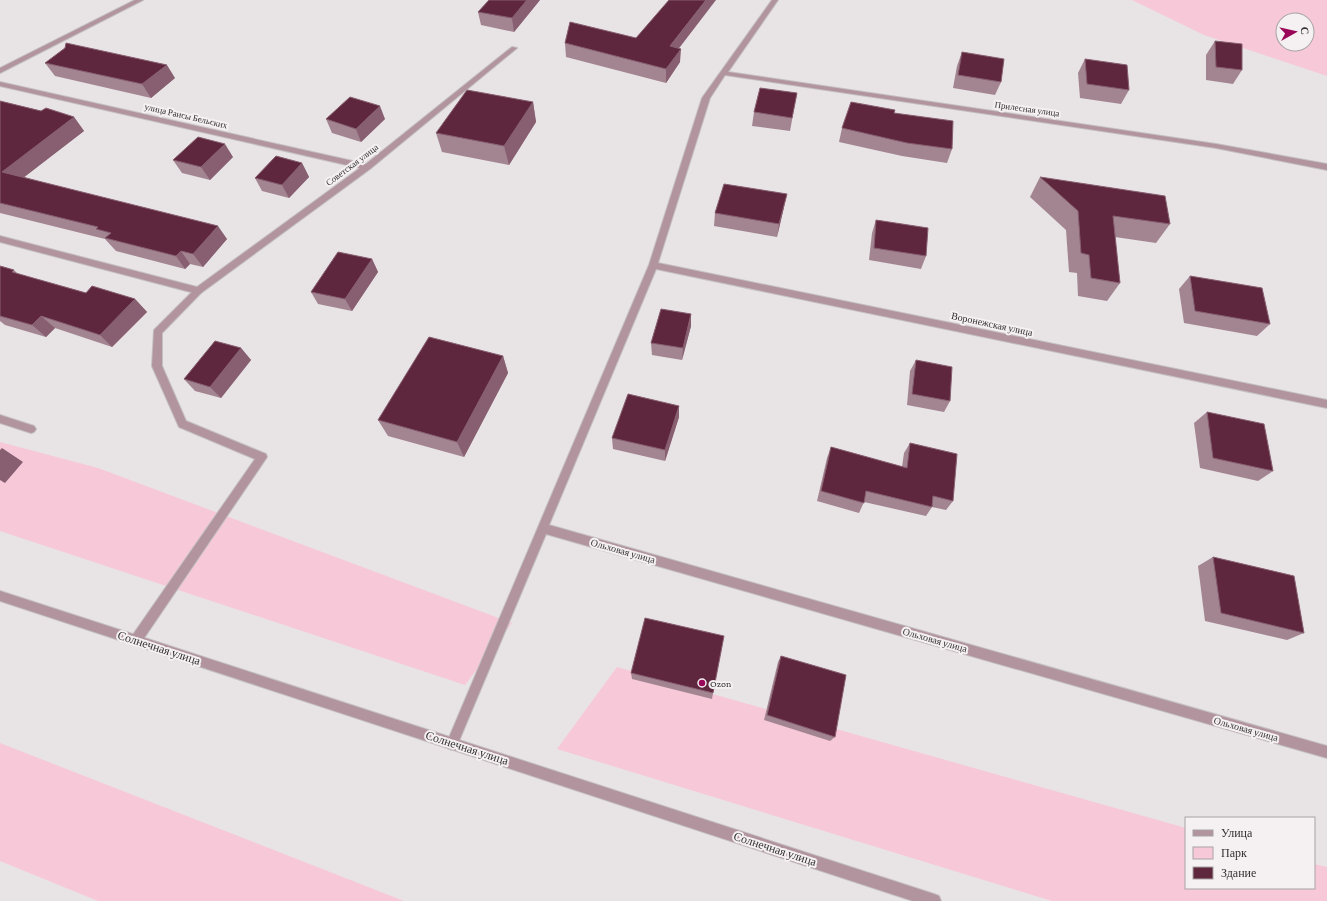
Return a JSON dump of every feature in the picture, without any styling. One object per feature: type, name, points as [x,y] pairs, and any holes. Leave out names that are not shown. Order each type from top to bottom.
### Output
[{"type":"street","points":[[0,71],[140,0]]},
{"type":"street","points":[[452,744],[653,265],[706,98],[775,0]]},
{"type":"street","name":"Советская улица","points":[[136,640],[262,457],[182,424],[157,366],[157,332],[198,291],[367,167],[514,48]]},
{"type":"street","name":"Прилесная улица","points":[[724,73],[1216,146],[1327,167]]},
{"type":"street","name":"улица Раисы Бельских","points":[[0,84],[367,167]]},
{"type":"street","points":[[0,238],[198,291]]},
{"type":"street","name":"Воронежская улица","points":[[653,265],[1327,404]]},
{"type":"street","points":[[0,419],[31,429]]},
{"type":"street","name":"Ольховая улица","points":[[542,528],[1327,752]]},
{"type":"street","name":"Солнечная улица","points":[[0,596],[934,901]]},
{"type":"green space","points":[[1132,0],[1327,0],[1327,76],[1204,35]]},
{"type":"green space","points":[[0,442],[98,468],[512,623],[465,685],[0,531]]},
{"type":"green space","points":[[617,667],[1185,828],[1185,889],[1315,889],[1315,864],[1327,867],[1327,901],[1052,901],[557,749]]},
{"type":"green space","points":[[0,743],[404,901],[98,901],[0,861]]},
{"type":"building","points":[[489,0],[527,0],[512,18],[478,12]]},
{"type":"building","points":[[669,0],[706,0],[670,46],[681,49],[666,69],[565,43],[570,22],[636,38]]},
{"type":"building","points":[[1215,41],[1242,44],[1242,70],[1216,67]]},
{"type":"building","points":[[66,43],[167,65],[142,84],[45,63],[65,48]]},
{"type":"building","points":[[962,52],[1004,59],[1001,82],[958,75]]},
{"type":"building","points":[[1085,59],[1127,65],[1129,90],[1087,84]]},
{"type":"building","points":[[760,88],[797,93],[792,118],[754,112]]},
{"type":"building","points":[[467,90],[533,102],[504,146],[436,133]]},
{"type":"building","points":[[350,97],[380,106],[356,129],[326,119]]},
{"type":"building","points":[[0,101],[41,111],[46,108],[74,117],[2,172],[218,226],[193,254],[181,251],[176,256],[105,238],[111,233],[96,229],[98,227],[0,203]]},
{"type":"building","points":[[851,102],[895,110],[894,113],[953,121],[952,149],[907,143],[842,128]]},
{"type":"building","points":[[198,137],[225,144],[201,167],[173,160]]},
{"type":"building","points":[[276,156],[302,163],[282,185],[255,178]]},
{"type":"building","points":[[1040,177],[1165,196],[1170,224],[1113,216],[1120,283],[1091,278],[1089,255],[1081,253],[1078,211]]},
{"type":"building","points":[[724,184],[787,194],[779,224],[715,213]]},
{"type":"building","points":[[876,220],[928,228],[926,256],[874,248]]},
{"type":"building","points":[[338,252],[372,259],[345,299],[311,292]]},
{"type":"building","points":[[0,266],[14,270],[12,272],[86,293],[92,286],[135,299],[100,335],[41,316],[32,325],[0,316]]},
{"type":"building","points":[[1190,276],[1262,288],[1270,324],[1195,311]]},
{"type":"building","points":[[661,309],[691,314],[683,348],[651,343]]},
{"type":"building","points":[[429,337],[503,356],[457,442],[378,420]]},
{"type":"building","points":[[215,341],[241,348],[210,387],[184,379]]},
{"type":"building","points":[[916,360],[952,367],[950,401],[912,394]]},
{"type":"building","points":[[628,394],[679,406],[665,450],[612,438]]},
{"type":"building","points":[[1207,412],[1264,424],[1273,471],[1213,458]]},
{"type":"building","points":[[910,443],[957,454],[953,501],[933,496],[932,507],[866,491],[864,503],[821,491],[831,447],[907,468]]},
{"type":"building","points":[[1213,557],[1294,576],[1304,633],[1221,613]]},
{"type":"building","points":[[645,618],[724,636],[713,693],[631,673]]},
{"type":"building","points":[[781,656],[846,675],[835,737],[767,715]]},
{"type":"place","name":"Ozon","points":[[702,683]]}]
